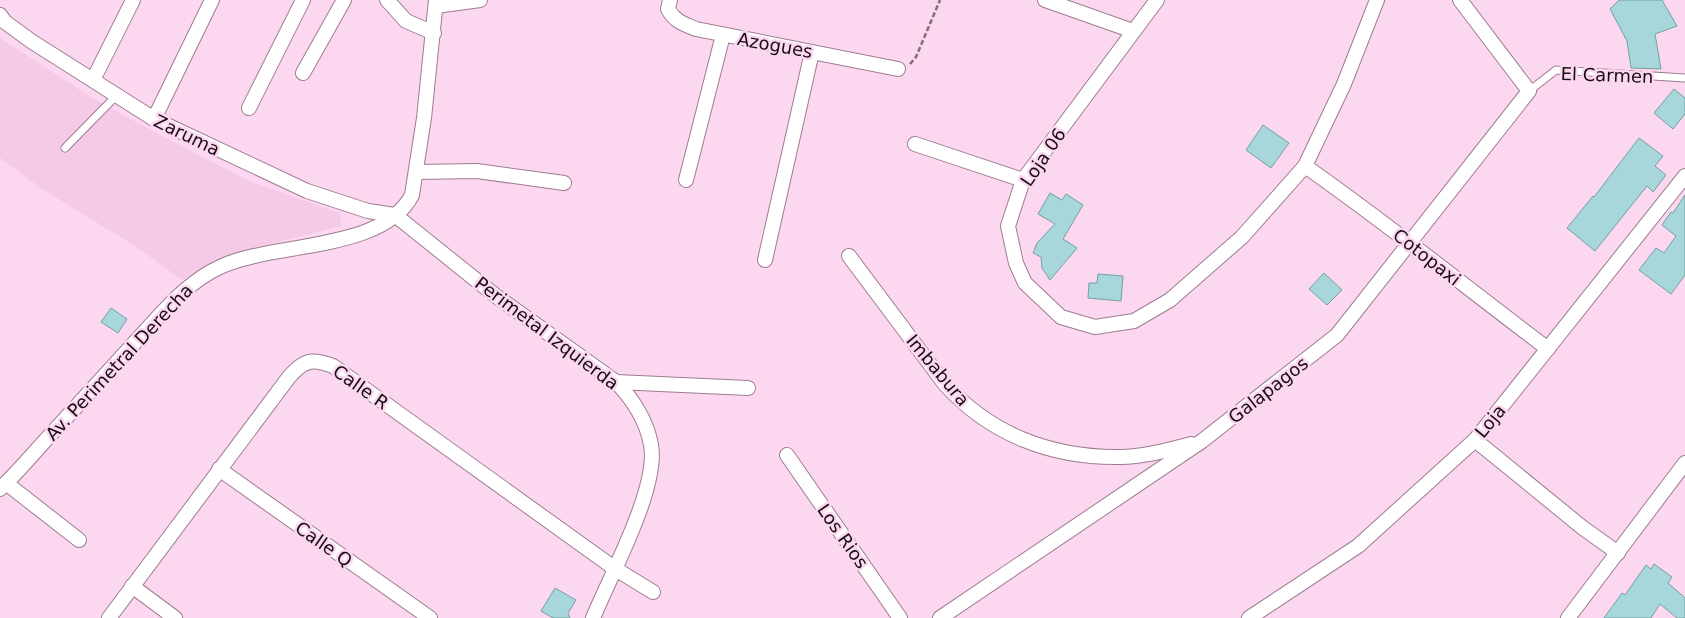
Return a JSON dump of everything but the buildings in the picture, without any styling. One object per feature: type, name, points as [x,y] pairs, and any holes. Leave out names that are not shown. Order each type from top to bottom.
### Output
[{"type":"street","points":[[93,80],[133,0]]},
{"type":"street","points":[[154,119],[212,0]]},
{"type":"street","points":[[249,108],[303,0]]},
{"type":"street","points":[[303,73],[344,0]]},
{"type":"street","points":[[387,0],[406,22],[434,33]]},
{"type":"street","points":[[395,216],[406,206],[412,195],[434,33],[436,3],[480,0]]},
{"type":"street","name":"Azogues","points":[[670,0],[668,9],[677,21],[696,29],[898,69]]},
{"type":"street","points":[[1045,0],[1133,32]]},
{"type":"street","name":"Loja 06","points":[[1157,0],[1023,180],[1008,226],[1016,263],[1025,283],[1061,317],[1095,327],[1134,321],[1170,300],[1242,237],[1304,166]]},
{"type":"street","points":[[1304,166],[1337,100],[1377,0]]},
{"type":"street","points":[[1460,0],[1529,91]]},
{"type":"street","name":"Zaruma","points":[[0,15],[5,22],[18,32],[154,119],[307,191],[368,211],[395,216]]},
{"type":"street","points":[[686,180],[723,35]]},
{"type":"street","points":[[766,260],[812,52]]},
{"type":"street","name":"Galapagos","points":[[940,618],[1202,441],[1337,335],[1410,245],[1529,91]]},
{"type":"street","points":[[915,144],[1023,180]]},
{"type":"street","name":"Cotopaxi","points":[[1304,166],[1377,216],[1410,245],[1548,349]]},
{"type":"street","points":[[416,172],[477,171],[564,183]]},
{"type":"street","name":"Loja","points":[[1249,618],[1358,546],[1475,440],[1685,176]]},
{"type":"street","name":"Perimetal Izquierda","points":[[395,216],[496,296],[616,382],[629,395],[641,417],[651,445],[651,474],[632,530],[593,618]]},
{"type":"street","name":"Av. Perimetral Derecha","points":[[3,486],[190,284],[202,276],[240,259],[355,236],[395,216]]},
{"type":"street","name":"Imbabura","points":[[849,256],[944,383],[958,399],[997,428],[1046,448],[1120,457],[1160,452],[1202,441]]},
{"type":"street","name":"Calle R","points":[[109,618],[219,469],[300,364],[319,361],[333,366],[614,568],[653,592]]},
{"type":"street","points":[[616,382],[748,388]]},
{"type":"street","points":[[1475,440],[1583,528],[1618,553]]},
{"type":"street","name":"Los Rios","points":[[787,455],[900,618]]},
{"type":"street","points":[[1568,618],[1685,463]]},
{"type":"street","name":"Calle Q","points":[[219,469],[430,618]]},
{"type":"street","points":[[3,486],[80,540]]},
{"type":"street","points":[[132,586],[175,618]]},
{"type":"lane","name":"El Carmen","points":[[1529,91],[1556,70],[1685,78]]},
{"type":"lane","points":[[64,148],[117,95]]},
{"type":"path","points":[[898,69],[908,66],[916,57],[940,0]]},
{"type":"shaded area","points":[[0,38],[94,99],[249,181],[340,213],[341,226],[232,254],[182,280],[135,246],[42,189],[0,158]]}]
